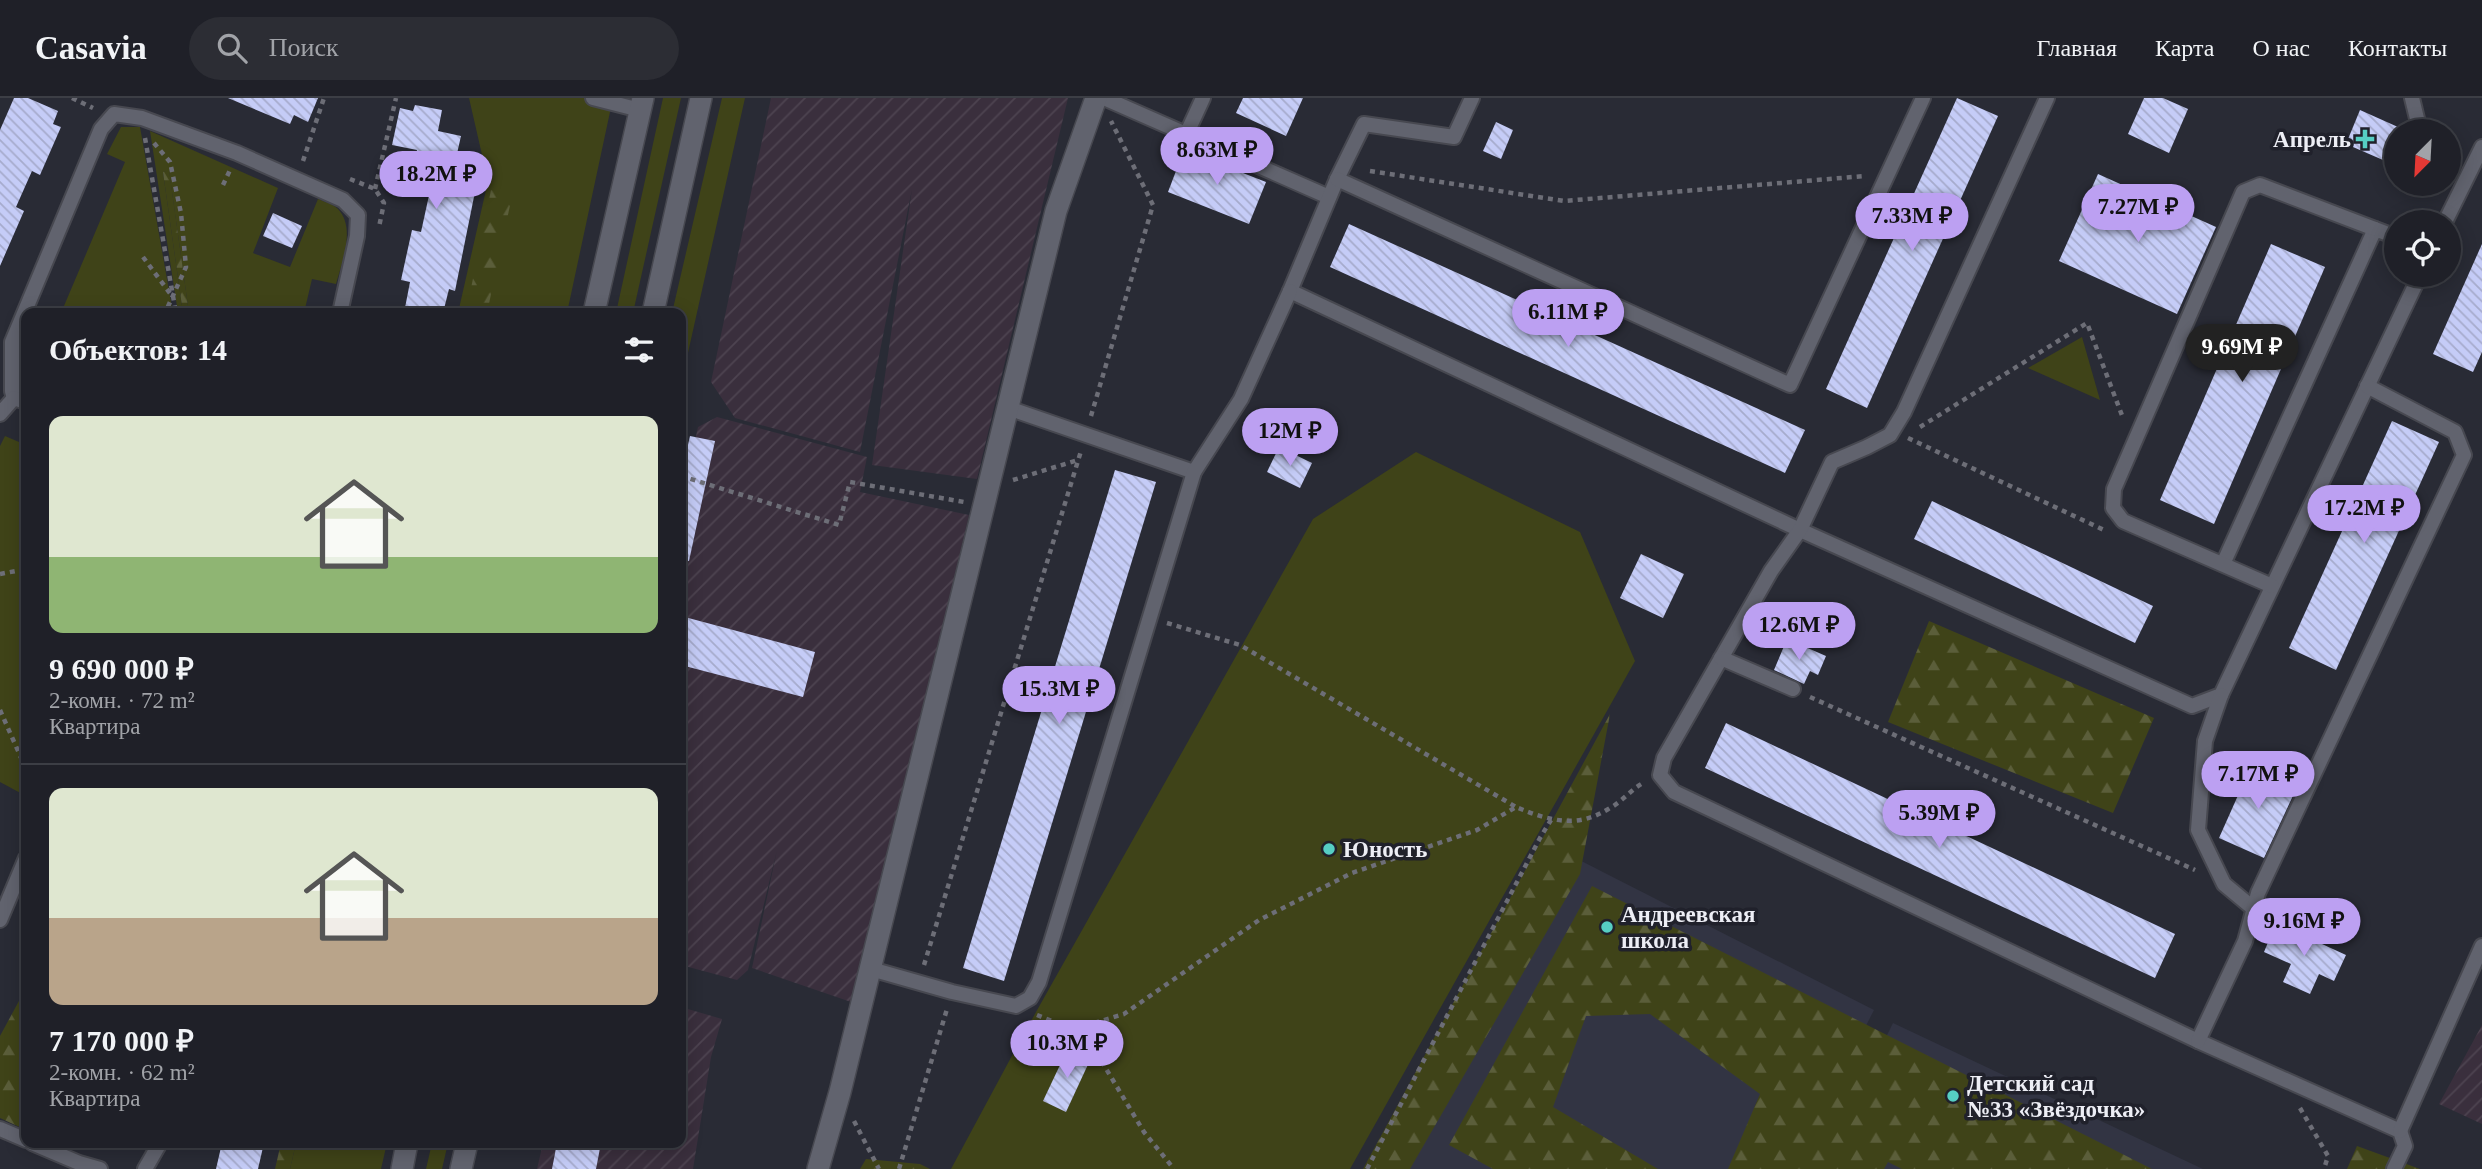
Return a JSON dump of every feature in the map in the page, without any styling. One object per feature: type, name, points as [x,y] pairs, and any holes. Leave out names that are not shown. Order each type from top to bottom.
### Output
[{"type":"street","points":[[654,308],[701,98]]},
{"type":"street","points":[[818,1169],[871,969],[1056,211],[1102,102]]},
{"type":"street","points":[[595,308],[642,104]]},
{"type":"street","points":[[402,1169],[406,1148]]},
{"type":"street","points":[[461,1169],[466,1148]]},
{"type":"lane","points":[[593,98],[642,104]]},
{"type":"lane","points":[[1186,135],[1203,98]]},
{"type":"lane","points":[[871,969],[952,992],[1016,1006],[1030,998],[1038,982],[1194,472],[1241,399],[1337,179],[1364,124],[1454,137],[1472,98]]},
{"type":"lane","points":[[1337,179],[1790,385],[1923,98]]},
{"type":"lane","points":[[2047,98],[1904,412],[1890,435],[1832,461],[1801,530],[1771,571],[1664,758],[1660,775],[1674,792],[2198,1041],[2400,1131]]},
{"type":"lane","points":[[2412,98],[2417,119]]},
{"type":"lane","points":[[1102,102],[1329,197]]},
{"type":"lane","points":[[26,308],[101,129],[114,114],[142,118],[190,135],[343,200],[358,215],[357,236],[341,308]]},
{"type":"lane","points":[[2451,210],[2482,147]]},
{"type":"lane","points":[[2272,586],[2123,521],[2113,508],[2113,489],[2243,192],[2260,185],[2384,232]]},
{"type":"lane","points":[[2223,565],[2375,229]]},
{"type":"lane","points":[[2254,909],[2224,884],[2198,830],[2204,741],[2221,695],[2414,287]]},
{"type":"lane","points":[[1290,290],[1801,530],[2192,706],[2221,695]]},
{"type":"lane","points":[[0,414],[20,400],[12,342],[21,320]]},
{"type":"lane","points":[[2198,1041],[2245,942],[2258,893],[2464,455],[2455,432],[2367,386]]},
{"type":"lane","points":[[1008,408],[1194,472]]},
{"type":"lane","points":[[1721,658],[1793,689]]},
{"type":"lane","points":[[0,920],[21,870]]},
{"type":"lane","points":[[2394,1169],[2405,1146],[2400,1131],[2482,946]]},
{"type":"lane","points":[[0,1129],[21,1138]]},
{"type":"lane","points":[[44,1148],[100,1169]]},
{"type":"lane","points":[[145,1169],[157,1148]]},
{"type":"path","points":[[72,98],[93,108]]},
{"type":"path","points":[[303,161],[324,98]]},
{"type":"path","points":[[375,189],[396,98]]},
{"type":"path","points":[[919,982],[1079,459],[1153,205],[1102,102]]},
{"type":"path","points":[[167,308],[173,296],[186,267],[181,214],[170,162],[144,132],[163,242],[173,296],[175,308]]},
{"type":"path","points":[[1337,179],[1356,169],[1564,201],[1888,174]]},
{"type":"path","points":[[143,257],[173,296]]},
{"type":"path","points":[[2115,535],[1904,436],[2087,323],[2133,444]]},
{"type":"path","points":[[686,478],[839,525],[850,482],[965,502],[987,488],[1079,459]]},
{"type":"path","points":[[0,574],[21,570]]},
{"type":"path","points":[[1150,618],[1240,645],[1516,807],[1551,820],[1584,821],[1611,808],[1635,787],[1660,775]]},
{"type":"path","points":[[1793,689],[2224,884]]},
{"type":"path","points":[[0,710],[21,758]]},
{"type":"path","points":[[1016,1006],[1059,1024],[1081,1027],[1124,1014],[1259,920],[1352,873],[1477,830],[1516,807]]},
{"type":"path","points":[[1367,1169],[1551,820]]},
{"type":"path","points":[[899,1169],[952,992]]},
{"type":"path","points":[[1081,1027],[1144,1132],[1174,1169]]},
{"type":"path","points":[[2283,1079],[2328,1156],[2324,1169]]},
{"type":"path","points":[[840,1092],[879,1169]]},
{"type":"shaded area","points":[[771,98],[1068,98],[977,479],[872,465],[912,189],[860,452],[735,418],[711,382]]},
{"type":"shaded area","points":[[717,417],[867,457],[860,492],[969,515],[854,1003],[752,968],[777,850],[748,970],[737,980],[686,966],[686,482],[698,427]]},
{"type":"shaded area","name":"Андреевская школа","points":[[1546,843],[1874,1010],[1793,1169],[1380,1169]]},
{"type":"shaded area","points":[[686,1008],[722,1019],[711,1057],[693,1169],[537,1169],[542,1148],[686,1148]]},
{"type":"shaded area","name":"Детский сад №33 «Звёздочка»","points":[[1893,1023],[2203,1169],[1821,1169]]},
{"type":"shaded area","points":[[2482,1025],[2482,1124],[2439,1104]]},
{"type":"green space","points":[[469,98],[613,98],[568,308],[459,308],[488,181]]},
{"type":"green space","points":[[663,98],[681,98],[634,308],[617,308]]},
{"type":"green space","points":[[722,98],[745,98],[686,362],[686,308],[673,308]]},
{"type":"green space","points":[[121,127],[140,127],[172,308],[63,308],[125,162],[107,154]]},
{"type":"green space","points":[[150,131],[278,188],[253,253],[290,267],[318,199],[336,207],[343,217],[346,245],[336,284],[312,279],[305,308],[188,308],[169,171],[163,172],[182,308],[177,308]]},
{"type":"green space","points":[[169,170],[188,308],[182,308],[163,172]]},
{"type":"green space","points":[[491,190],[512,196],[488,308],[467,308]]},
{"type":"green space","points":[[2082,337],[2100,400],[2028,368]]},
{"type":"green space","points":[[21,346],[21,386],[15,382],[14,365]]},
{"type":"green space","points":[[5,436],[21,443],[21,793],[0,782],[0,446]]},
{"type":"green space","name":"Юность","points":[[1416,452],[1580,532],[1635,661],[1350,1169],[951,1169],[1022,1037],[1313,519]]},
{"type":"green space","points":[[1929,621],[2154,718],[2113,813],[1888,722]]},
{"type":"green space","points":[[1610,714],[1580,874],[1410,1169],[1363,1169]]},
{"type":"green space","points":[[1592,886],[2152,1169],[1902,1169],[1888,1162],[1884,1169],[1728,1169],[1760,1094],[1650,1014],[1586,1016],[1553,1107],[1658,1169],[1493,1169],[1449,1145]]},
{"type":"green space","points":[[21,997],[21,1128],[0,1118],[0,1036]]},
{"type":"green space","points":[[2357,1146],[2420,1169],[2347,1169]]},
{"type":"green space","points":[[280,1148],[295,1148],[290,1169],[275,1169]]},
{"type":"green space","points":[[295,1148],[386,1148],[381,1169],[290,1169]]},
{"type":"green space","points":[[431,1148],[447,1148],[442,1169],[426,1169]]},
{"type":"green space","points":[[866,1159],[920,1164],[930,1169],[860,1169]]},
{"type":"building","points":[[14,98],[28,98],[58,111],[53,124],[61,127],[40,175],[32,171],[16,207],[24,211],[0,266],[0,130]]},
{"type":"building","points":[[228,98],[318,98],[308,122],[294,115],[290,124]]},
{"type":"building","points":[[1243,98],[1303,98],[1286,136],[1236,113]]},
{"type":"building","points":[[1957,98],[1998,116],[1867,408],[1826,389]]},
{"type":"building","points":[[2144,98],[2163,98],[2188,109],[2169,153],[2128,134]]},
{"type":"building","points":[[415,105],[442,110],[438,131],[461,136],[454,167],[479,172],[455,291],[449,289],[444,308],[405,308],[410,282],[401,280],[412,230],[421,232],[433,177],[423,175],[426,162],[415,159],[417,150],[392,145],[400,108],[413,111]]},
{"type":"building","points":[[2360,110],[2384,121],[2383,160],[2346,144]]},
{"type":"building","points":[[1496,122],[1513,130],[1501,159],[1483,151]]},
{"type":"building","points":[[1184,150],[1266,182],[1249,224],[1168,192]]},
{"type":"building","points":[[2098,174],[2216,227],[2177,314],[2059,261]]},
{"type":"building","points":[[273,213],[302,226],[292,248],[263,236]]},
{"type":"building","points":[[1349,224],[1805,430],[1785,473],[1330,267]]},
{"type":"building","points":[[2271,244],[2325,267],[2214,524],[2160,500]]},
{"type":"building","points":[[2482,244],[2482,352],[2473,372],[2433,354]]},
{"type":"building","points":[[2392,421],[2439,442],[2336,670],[2289,648]]},
{"type":"building","points":[[690,436],[715,441],[689,561],[686,561],[686,454]]},
{"type":"building","points":[[1279,447],[1312,463],[1300,488],[1267,472]]},
{"type":"building","points":[[1115,470],[1156,482],[1004,981],[963,968]]},
{"type":"building","points":[[1932,501],[2153,606],[2135,643],[1914,539]]},
{"type":"building","points":[[1641,554],[1684,574],[1663,618],[1620,598]]},
{"type":"building","points":[[686,617],[815,652],[803,697],[686,666]]},
{"type":"building","points":[[1787,639],[1826,656],[1818,675],[1810,671],[1804,684],[1774,670]]},
{"type":"building","points":[[1726,723],[2175,934],[2155,978],[1705,768]]},
{"type":"building","points":[[2252,764],[2298,785],[2264,858],[2219,838]]},
{"type":"building","points":[[2276,923],[2346,955],[2334,981],[2319,974],[2310,994],[2283,982],[2291,964],[2264,952]]},
{"type":"building","points":[[1068,1048],[1091,1058],[1066,1112],[1043,1101]]},
{"type":"building","points":[[221,1148],[263,1148],[258,1169],[216,1169]]},
{"type":"building","points":[[556,1148],[600,1148],[596,1169],[552,1169]]},
{"type":"place","name":"Апрель","points":[[2365,139]]},
{"type":"place","name":"Юность","points":[[1329,849]]},
{"type":"place","name":"Андреевская школа","points":[[1607,927]]},
{"type":"place","name":"Детский сад №33 «Звёздочка»","points":[[1953,1096]]}]
